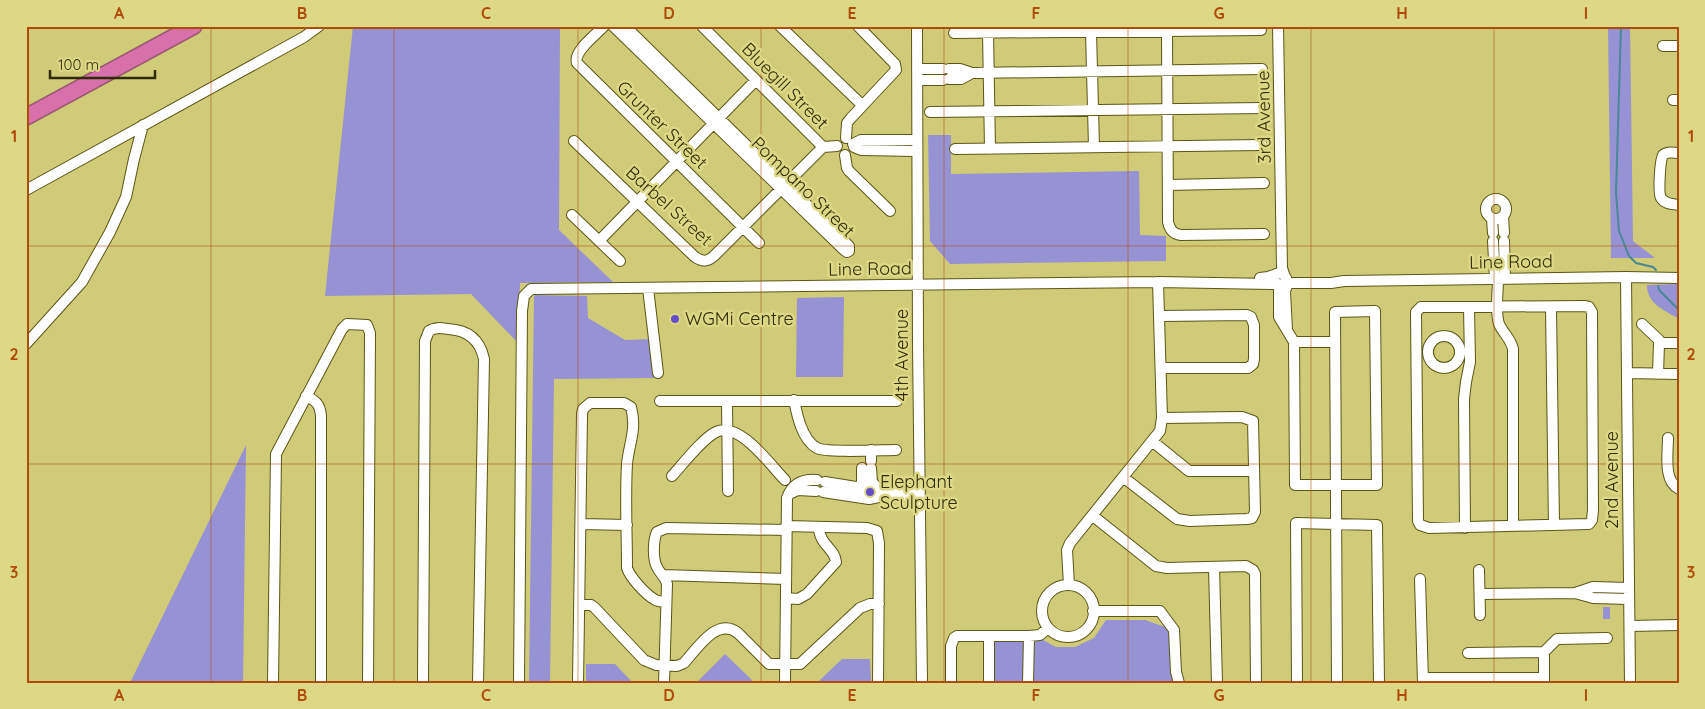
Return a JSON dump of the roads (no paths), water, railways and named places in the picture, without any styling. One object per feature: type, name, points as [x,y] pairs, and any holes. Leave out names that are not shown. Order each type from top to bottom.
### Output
[{"type":"highway","points":[[26,118],[194,26]]},
{"type":"street","points":[[26,190],[319,26]]},
{"type":"street","name":"Grunter Street","points":[[604,26],[578,52],[576,61],[759,243]]},
{"type":"street","name":"Pompano Street","points":[[613,26],[630,37],[835,237]]},
{"type":"street","name":"Pompano Street","points":[[625,26],[630,37]]},
{"type":"street","name":"Bluegill Street","points":[[702,26],[823,147]]},
{"type":"street","points":[[780,26],[862,106]]},
{"type":"street","points":[[845,156],[851,153],[847,124],[895,73],[896,67],[858,26]]},
{"type":"street","name":"4th Avenue","points":[[917,26],[922,683]]},
{"type":"street","name":"3rd Avenue","points":[[1278,26],[1282,206],[1282,280],[1279,317],[1294,342]]},
{"type":"street","points":[[954,33],[1261,30]]},
{"type":"street","points":[[1168,31],[1168,222],[1170,228],[1176,235],[1264,234]]},
{"type":"street","points":[[988,32],[990,149]]},
{"type":"street","points":[[1091,32],[1094,147]]},
{"type":"street","points":[[1663,46],[1679,46]]},
{"type":"street","points":[[918,80],[946,74],[960,68],[972,73],[1262,69]]},
{"type":"street","points":[[918,69],[946,74]]},
{"type":"street","points":[[599,241],[756,80]]},
{"type":"street","points":[[930,112],[1263,108]]},
{"type":"street","points":[[26,344],[82,282],[110,232],[126,197],[144,125]]},
{"type":"street","name":"Barbel Street","points":[[574,140],[695,257],[707,261],[743,227]]},
{"type":"street","points":[[845,156],[839,153],[837,146],[840,140],[851,143],[861,150],[917,151]]},
{"type":"street","points":[[851,143],[861,140],[917,140]]},
{"type":"street","points":[[955,149],[1262,145]]},
{"type":"street","points":[[743,227],[823,147],[837,146]]},
{"type":"street","points":[[1679,153],[1663,155],[1659,194],[1662,200],[1667,203],[1679,205]]},
{"type":"street","points":[[845,156],[849,171],[890,211]]},
{"type":"street","points":[[1168,185],[1264,183]]},
{"type":"street","points":[[1503,216],[1498,219],[1492,219],[1486,214],[1485,208],[1488,202],[1493,199],[1501,200],[1506,209],[1503,216],[1504,237],[1498,307],[1499,324],[1513,349],[1513,526]]},
{"type":"street","points":[[572,215],[620,261]]},
{"type":"street","points":[[1492,219],[1499,279]]},
{"type":"street","name":"2nd Avenue","points":[[1626,277],[1630,683]]},
{"type":"street","name":"Line Road","points":[[519,683],[522,311],[524,296],[531,289],[1158,282],[1209,282],[1217,284],[1282,280],[1331,283],[1344,281],[1679,278]]},
{"type":"street","points":[[1069,585],[1067,550],[1070,543],[1160,431],[1162,418],[1158,282]]},
{"type":"street","points":[[648,288],[658,373]]},
{"type":"street","points":[[1426,307],[1551,307],[1589,307],[1592,312],[1592,520],[1586,525],[1429,528],[1420,525],[1418,521],[1414,315],[1418,309],[1426,307]]},
{"type":"street","points":[[1465,528],[1464,389],[1470,362],[1465,350],[1453,339],[1444,336],[1434,340],[1428,348],[1429,359],[1436,367],[1446,368],[1456,363],[1465,350],[1469,307]]},
{"type":"street","points":[[1551,307],[1554,525]]},
{"type":"street","points":[[1335,342],[1294,342],[1295,486],[1335,485],[1377,484],[1375,311],[1335,312],[1335,342],[1335,485],[1337,683]]},
{"type":"street","points":[[1160,316],[1247,315],[1253,321],[1254,353],[1252,364],[1248,368],[1161,368]]},
{"type":"street","points":[[273,683],[275,460],[279,447],[344,326],[347,324],[368,325],[370,333],[368,683]]},
{"type":"street","points":[[1642,324],[1659,340],[1658,374]]},
{"type":"street","points":[[423,683],[425,341],[429,330],[438,328],[458,330],[469,335],[480,345],[484,359],[478,683]]},
{"type":"street","points":[[1659,343],[1679,343]]},
{"type":"street","points":[[1415,352],[1428,353]]},
{"type":"street","points":[[1628,373],[1679,374]]},
{"type":"street","points":[[306,396],[318,404],[321,416],[321,683]]},
{"type":"street","points":[[794,400],[798,422],[815,447],[821,450],[866,460],[896,450]]},
{"type":"street","points":[[660,401],[897,401]]},
{"type":"street","points":[[727,401],[728,491]]},
{"type":"street","points":[[578,683],[583,409],[590,403],[624,403],[632,407],[633,437],[627,463],[628,572],[651,598],[666,602]]},
{"type":"street","points":[[1123,477],[1177,519],[1190,521],[1252,518],[1255,512],[1254,424],[1250,419],[1242,417],[1162,418]]},
{"type":"street","points":[[672,476],[709,437],[718,431],[728,430],[740,434],[750,442],[785,480]]},
{"type":"street","points":[[1668,438],[1668,477],[1672,486],[1679,489]]},
{"type":"street","points":[[1152,441],[1189,471],[1254,471]]},
{"type":"street","points":[[866,460],[872,482],[876,486]]},
{"type":"street","points":[[866,460],[862,486],[864,496],[869,499]]},
{"type":"street","points":[[785,683],[788,495],[796,485],[804,481],[869,499],[920,492]]},
{"type":"street","points":[[820,486],[876,486],[883,489],[920,492]]},
{"type":"street","points":[[1093,516],[1156,566],[1167,568],[1246,566],[1253,570],[1255,574],[1256,683]]},
{"type":"street","points":[[581,524],[627,525]]},
{"type":"street","points":[[1298,683],[1296,524],[1377,525],[1379,683]]},
{"type":"street","points":[[786,598],[798,599],[807,594],[836,562],[835,556],[821,540],[819,527]]},
{"type":"street","points":[[664,683],[667,584],[656,564],[655,557],[656,535],[661,529],[819,527],[867,528],[877,531],[879,543],[878,683]]},
{"type":"street","points":[[1214,567],[1217,683]]},
{"type":"street","points":[[1480,570],[1480,615]]},
{"type":"street","points":[[663,576],[786,579]]},
{"type":"street","points":[[1420,579],[1423,681],[1544,680],[1544,652],[1557,638],[1607,638]]},
{"type":"street","points":[[1069,585],[1078,587],[1086,593],[1092,601],[1094,611],[1089,626],[1076,636],[1061,636],[1048,628],[1042,614],[1044,600],[1054,589],[1069,585]]},
{"type":"street","points":[[1574,593],[1594,587],[1629,588]]},
{"type":"street","points":[[1480,594],[1574,593],[1593,598],[1629,599]]},
{"type":"street","points":[[580,605],[591,605],[595,608],[650,664],[681,665],[715,630],[724,628],[734,630],[769,664],[785,665],[800,664],[860,608],[870,604],[879,604]]},
{"type":"street","points":[[1094,611],[1160,611],[1174,630],[1176,672],[1179,683]]},
{"type":"street","points":[[1630,626],[1679,625]]},
{"type":"street","points":[[951,683],[951,646],[954,638],[960,635],[1040,635],[1048,628]]},
{"type":"street","points":[[989,636],[989,683]]},
{"type":"street","points":[[1028,683],[1029,636]]},
{"type":"street","points":[[1468,653],[1544,652]]},
{"type":"waterway","points":[[1621,26],[1616,193],[1619,231],[1629,256],[1636,263],[1653,267],[1656,270]]},
{"type":"waterway","points":[[1658,286],[1659,290],[1679,310]]},
{"type":"place","name":"WGMi Centre","points":[[675,319]]},
{"type":"place","name":"Elephant Sculpture","points":[[870,492]]}]
